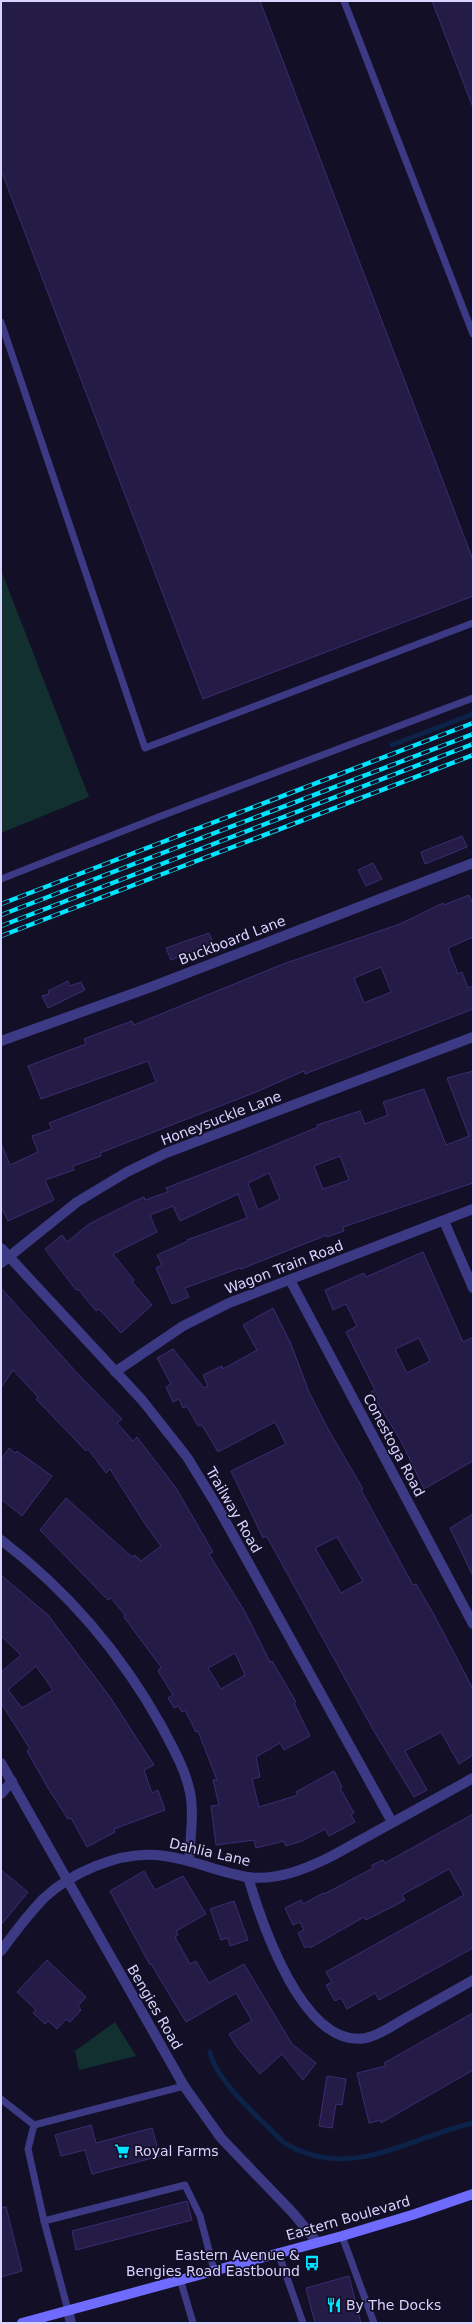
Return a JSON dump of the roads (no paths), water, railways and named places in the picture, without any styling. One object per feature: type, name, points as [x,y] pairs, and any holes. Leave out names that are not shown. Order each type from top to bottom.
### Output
[{"type":"main road","name":"Eastern Boulevard","points":[[22,2323],[278,2252],[342,2236],[412,2215],[473,2194]]},
{"type":"street","name":"Buckboard Lane","points":[[1,1041],[151,987],[473,863]]},
{"type":"street","name":"Honeysuckle Lane","points":[[1,1263],[5,1252],[77,1202],[127,1172],[166,1153],[473,1037]]},
{"type":"street","name":"Wagon Train Road","points":[[115,1372],[184,1326],[207,1313],[473,1209]]},
{"type":"street","points":[[444,1221],[473,1288]]},
{"type":"street","name":"Trailway Road","points":[[5,1252],[142,1400],[199,1476],[392,1822]]},
{"type":"street","name":"Conestoga Road","points":[[290,1280],[473,1624]]},
{"type":"street","points":[[1,1540],[43,1573],[83,1614],[119,1659],[157,1718],[179,1761],[189,1788],[191,1809],[188,1861]]},
{"type":"street","name":"Bengies Road","points":[[1,1763],[67,1882],[184,2086],[221,2138],[294,2213],[317,2242]]},
{"type":"street","name":"Dahlia Lane","points":[[1,1951],[44,1898],[86,1869],[121,1858],[156,1855],[188,1861],[248,1877],[279,1876],[311,1866],[473,1778]]},
{"type":"street","points":[[1,1794],[12,1781]]},
{"type":"street","points":[[248,1877],[260,1915],[276,1956],[306,2005],[333,2032],[353,2038],[374,2036],[473,1980]]},
{"type":"street","points":[[68,2310],[72,2323]]},
{"type":"lane","points":[[344,1],[473,334]]},
{"type":"lane","points":[[1,322],[145,748],[473,623]]},
{"type":"lane","points":[[1,879],[168,813],[473,698]]},
{"type":"lane","points":[[34,2125],[184,2086]]},
{"type":"lane","points":[[1,2100],[34,2125]]},
{"type":"lane","points":[[34,2125],[28,2150],[44,2221],[68,2310]]},
{"type":"lane","points":[[44,2221],[185,2185],[200,2216],[214,2270]]},
{"type":"lane","points":[[342,2236],[374,2323]]},
{"type":"lane","points":[[278,2252],[303,2323]]},
{"type":"lane","points":[[180,2279],[193,2323]]},
{"type":"waterway","points":[[392,745],[473,714]]},
{"type":"waterway","points":[[210,2052],[214,2064],[221,2076],[241,2100],[283,2142],[307,2154],[331,2158],[355,2158],[378,2154],[473,2123]]},
{"type":"railway","points":[[1,904],[473,723]]},
{"type":"railway","points":[[1,915],[473,734]]},
{"type":"railway","points":[[1,926],[473,744]]},
{"type":"railway","points":[[1,936],[473,755]]},
{"type":"place","name":"Royal Farms","points":[[122,2151]]},
{"type":"place","name":"Eastern Avenue & Bengies Road Eastbound","points":[[312,2263]]},
{"type":"place","name":"By The Docks","points":[[334,2305]]}]
